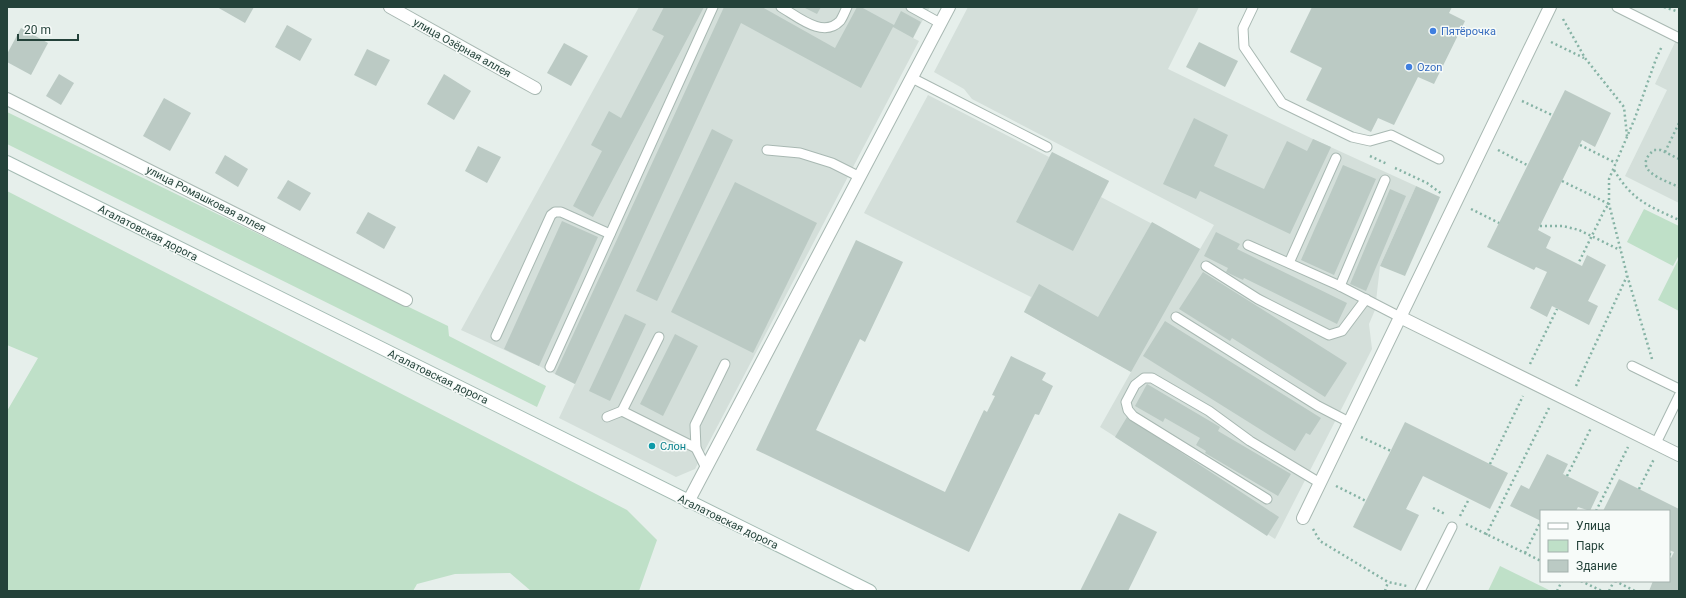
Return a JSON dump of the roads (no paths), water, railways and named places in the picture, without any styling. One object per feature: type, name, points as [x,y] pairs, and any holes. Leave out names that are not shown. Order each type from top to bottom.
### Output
[{"type":"street","name":"улица Озёрная аллея","points":[[390,7],[535,88]]},
{"type":"street","points":[[688,502],[949,7]]},
{"type":"street","points":[[1303,518],[1550,7]]},
{"type":"street","name":"улица Ромашковая аллея","points":[[7,99],[406,300]]},
{"type":"street","name":"Агалатовская дорога","points":[[7,162],[688,502],[870,591]]},
{"type":"street","points":[[1400,317],[1679,454]]},
{"type":"lane","points":[[550,367],[713,7]]},
{"type":"lane","points":[[781,7],[817,27],[830,28],[840,21],[847,7]]},
{"type":"lane","points":[[911,7],[940,23]]},
{"type":"lane","points":[[1253,7],[1243,28],[1244,47],[1282,103],[1352,137],[1370,141],[1390,135],[1439,159]]},
{"type":"lane","points":[[1617,7],[1679,38]]},
{"type":"lane","points":[[912,78],[1047,147]]},
{"type":"lane","points":[[767,150],[800,153],[832,163],[860,176]]},
{"type":"lane","points":[[1289,263],[1336,158]]},
{"type":"lane","points":[[1340,286],[1386,180]]},
{"type":"lane","points":[[496,336],[551,215],[555,212],[561,212],[610,234]]},
{"type":"lane","points":[[1248,245],[1340,286],[1400,317]]},
{"type":"lane","points":[[1206,266],[1258,299],[1329,335],[1342,331],[1366,299]]},
{"type":"lane","points":[[1176,317],[1318,406],[1349,422]]},
{"type":"lane","points":[[607,417],[622,411],[659,337]]},
{"type":"lane","points":[[706,468],[696,448],[695,425],[726,364]]},
{"type":"lane","points":[[1632,366],[1679,389]]},
{"type":"lane","points":[[1268,499],[1134,416],[1128,410],[1126,402],[1135,385],[1144,378],[1152,378],[1209,412],[1250,441],[1320,483]]},
{"type":"lane","points":[[1656,443],[1679,396]]},
{"type":"lane","points":[[622,411],[696,448]]},
{"type":"lane","points":[[1421,590],[1455,524]]},
{"type":"place","name":"Пятёрочка","points":[[1433,31]]},
{"type":"place","name":"Ozon","points":[[1409,67]]},
{"type":"place","name":"Слон","points":[[652,446]]}]
